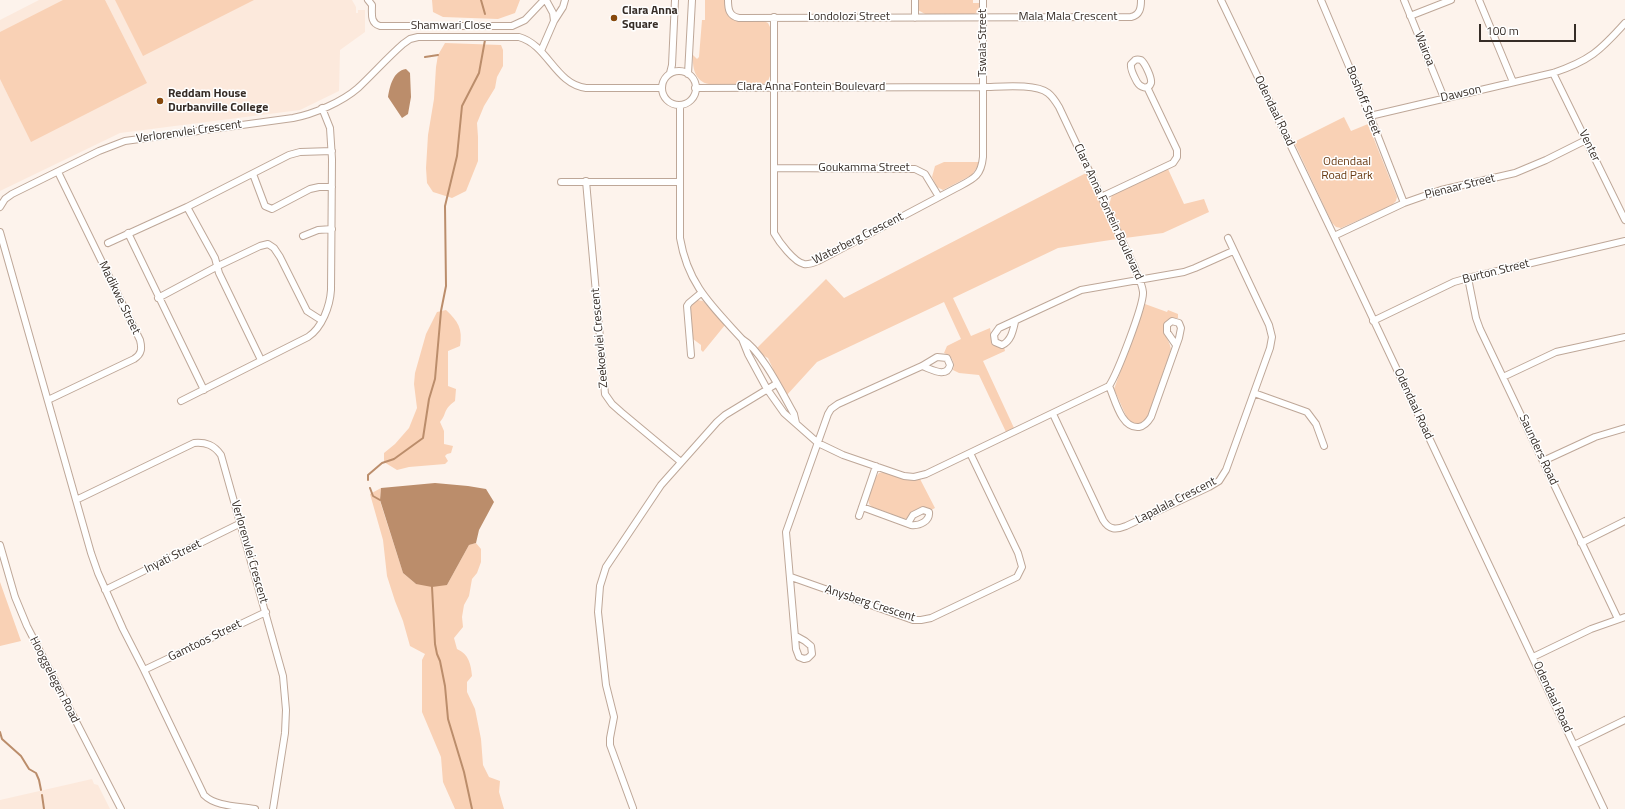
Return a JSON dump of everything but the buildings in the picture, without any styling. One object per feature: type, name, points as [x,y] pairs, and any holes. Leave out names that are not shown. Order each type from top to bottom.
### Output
[{"type":"street","name":"Shamwari Close","points":[[368,0],[372,5],[373,20],[375,24],[380,26],[512,26],[520,23],[533,14],[545,0]]},
{"type":"street","points":[[545,0],[551,9],[554,21]]},
{"type":"street","points":[[541,51],[565,0]]},
{"type":"street","points":[[670,73],[679,71],[688,74],[694,80],[696,88],[691,100],[680,105],[672,103],[665,99],[662,88],[664,79],[670,73],[672,65],[675,0]]},
{"type":"street","points":[[688,74],[692,0]]},
{"type":"street","name":"Londolozi Street","points":[[728,0],[729,10],[737,17],[983,18]]},
{"type":"street","points":[[915,0],[915,18]]},
{"type":"street","name":"Tswala Street","points":[[983,0],[983,87]]},
{"type":"street","name":"Mala Mala Crescent","points":[[983,18],[1130,17],[1136,15],[1139,11],[1141,0]]},
{"type":"street","name":"Odendaal Road","points":[[1221,0],[1604,809]]},
{"type":"street","name":"Boshoff Street","points":[[1321,0],[1370,116],[1404,203]]},
{"type":"street","name":"Wairoa","points":[[1404,0],[1444,98]]},
{"type":"street","points":[[1410,16],[1452,0]]},
{"type":"street","points":[[1479,0],[1513,82]]},
{"type":"street","name":"Waterberg Crescent","points":[[774,17],[774,233],[778,240],[802,263],[810,264],[820,260],[976,177],[981,168],[983,157],[983,87]]},
{"type":"street","name":"Dawson","points":[[1370,116],[1573,66],[1595,54],[1625,22]]},
{"type":"street","name":"Verlorenvlei Crescent","points":[[0,207],[5,199],[12,194],[99,151],[126,141],[293,118],[308,114],[322,108],[357,88],[402,44],[414,38],[432,36],[514,36],[528,40],[541,51],[566,79],[576,86],[586,88],[662,88]]},
{"type":"street","points":[[1135,60],[1143,62],[1151,79],[1151,84],[1147,87],[1142,87],[1139,85],[1131,68],[1131,64],[1135,60]]},
{"type":"street","name":"Venter","points":[[1553,72],[1625,218]]},
{"type":"street","name":"Clara Anna Fontein Boulevard","points":[[696,88],[1027,87],[1038,88],[1047,92],[1058,106],[1140,280],[1143,291],[1141,306],[1116,375],[1109,386]]},
{"type":"street","points":[[1101,197],[1173,163],[1176,159],[1177,150],[1147,87]]},
{"type":"street","points":[[680,105],[679,231],[682,255],[687,269],[701,293],[742,339],[748,343],[760,356],[794,414],[796,423]]},
{"type":"street","points":[[182,401],[315,332],[321,320],[331,297],[332,229],[332,151],[330,128],[322,108]]},
{"type":"street","name":"Pienaar Street","points":[[1334,236],[1404,203],[1441,190],[1516,173],[1586,140]]},
{"type":"street","points":[[108,243],[187,207],[289,155],[300,152],[332,151]]},
{"type":"street","name":"Goukamma Street","points":[[774,168],[914,168],[925,174],[939,197]]},
{"type":"street","name":"Madikwe Street","points":[[48,400],[134,358],[139,354],[142,348],[140,340],[58,172]]},
{"type":"street","points":[[253,174],[265,206],[269,209],[272,209],[310,189],[332,187]]},
{"type":"street","points":[[561,182],[679,182]]},
{"type":"street","name":"Zeekoevlei Crescent","points":[[586,182],[605,394],[612,404],[681,462]]},
{"type":"street","points":[[187,207],[218,266],[219,273],[261,360]]},
{"type":"street","points":[[303,236],[318,230],[332,229]]},
{"type":"street","points":[[0,232],[91,553],[105,590],[204,795],[208,799],[219,803],[255,809]]},
{"type":"street","points":[[128,233],[158,298],[204,390]]},
{"type":"street","name":"Lapalala Crescent","points":[[1053,414],[1103,520],[1108,527],[1118,529],[1182,500],[1219,481],[1226,470],[1270,348],[1271,332],[1228,238]]},
{"type":"street","name":"Burton Street","points":[[1373,321],[1454,282],[1625,241]]},
{"type":"street","points":[[158,298],[218,266],[264,244],[272,246],[280,257],[308,312],[321,320]]},
{"type":"street","points":[[1014,322],[1081,290],[1173,274],[1195,268],[1233,250]]},
{"type":"street","name":"Saunders Road","points":[[1468,278],[1476,318],[1480,329],[1618,619]]},
{"type":"street","points":[[691,355],[687,306],[701,293]]},
{"type":"street","points":[[1503,377],[1556,352],[1625,337]]},
{"type":"street","points":[[742,339],[744,346],[767,389],[784,413],[818,443],[843,455],[904,476],[914,477],[926,474],[1109,386],[1123,417],[1128,424],[1137,427],[1145,424],[1150,417],[1176,345]]},
{"type":"street","points":[[796,636],[786,536],[787,529],[828,414],[838,404],[922,366]]},
{"type":"street","points":[[633,808],[610,745],[614,717],[606,685],[598,612],[598,596],[602,577],[617,549],[661,485],[681,462],[725,415],[776,384]]},
{"type":"street","points":[[1254,393],[1307,412],[1316,424],[1324,446]]},
{"type":"street","points":[[1543,461],[1595,437],[1625,428]]},
{"type":"street","name":"Verlorenvlei Crescent","points":[[76,500],[194,443],[204,443],[214,447],[221,454],[283,676],[286,710],[285,733],[273,809]]},
{"type":"street","name":"Anysberg Crescent","points":[[790,577],[912,620],[921,620],[931,618],[1017,577],[1022,567],[1020,557],[970,453]]},
{"type":"street","points":[[859,516],[876,466]]},
{"type":"street","points":[[862,507],[908,523]]},
{"type":"street","points":[[1581,543],[1625,521]]},
{"type":"street","name":"Inyati Street","points":[[105,590],[241,524]]},
{"type":"street","name":"Hooggelegen Road","points":[[0,545],[15,597],[26,626],[120,809]]},
{"type":"street","name":"Gamtoos Street","points":[[144,670],[266,612]]},
{"type":"street","points":[[1533,657],[1592,629],[1625,617]]},
{"type":"street","points":[[1574,745],[1625,720]]},
{"type":"shaded area","name":"Reddam House Durbanville College","points":[[39,0],[352,0],[356,7],[356,13],[358,13],[358,10],[365,10],[365,32],[340,50],[339,91],[300,110],[120,133],[0,191],[0,20]]},
{"type":"shaded area","points":[[406,69],[410,73],[411,97],[408,114],[402,118],[388,97],[391,84],[395,76],[402,70]]},
{"type":"shaded area","points":[[435,483],[486,489],[494,502],[479,530],[476,543],[469,545],[447,585],[432,587],[416,584],[403,573],[380,500],[381,488]]},
{"type":"shaded area","points":[[92,779],[94,784],[98,785],[110,809],[0,809],[0,800]]},
{"type":"green space","points":[[63,0],[105,0],[147,83],[31,142],[0,79],[0,32]]},
{"type":"green space","points":[[115,0],[254,0],[143,56]]},
{"type":"green space","points":[[432,0],[520,0],[515,13],[498,19],[443,17],[433,12]]},
{"type":"green space","points":[[705,0],[726,0],[728,14],[768,23],[770,27],[770,76],[768,81],[763,84],[709,84],[700,80],[695,73],[693,55],[697,59],[699,57],[702,20],[705,20]]},
{"type":"green space","points":[[918,0],[973,0],[973,3],[980,3],[980,5],[978,11],[974,14],[925,14],[918,10]]},
{"type":"green space","points":[[445,43],[501,45],[503,50],[503,66],[497,77],[495,88],[484,106],[477,123],[478,161],[466,191],[452,198],[433,192],[427,183],[426,168],[428,135],[434,99],[436,67],[438,55]]},
{"type":"green space","name":"Odendaal Road Park","points":[[1344,117],[1351,131],[1368,124],[1397,197],[1396,201],[1392,205],[1341,228],[1336,227],[1332,223],[1294,142]]},
{"type":"green space","points":[[944,162],[980,162],[972,175],[943,190],[937,187],[932,177],[935,166]]},
{"type":"green space","points":[[1168,169],[1184,204],[1204,199],[1209,212],[1163,233],[1125,238],[1109,205],[1112,195]]},
{"type":"green space","points":[[1086,173],[1117,239],[1058,248],[953,298],[971,336],[990,328],[992,340],[1004,347],[1005,351],[983,361],[1014,428],[1006,432],[979,375],[959,373],[953,370],[954,364],[952,360],[944,353],[947,346],[961,339],[944,302],[817,362],[786,396],[774,374],[768,358],[762,355],[757,348],[826,279],[844,298]]},
{"type":"green space","points":[[697,300],[703,301],[725,325],[703,352],[701,350],[701,345],[693,339],[690,309],[692,304]]},
{"type":"green space","points":[[1145,304],[1167,312],[1168,310],[1178,314],[1178,318],[1168,320],[1164,325],[1171,350],[1147,418],[1140,424],[1135,424],[1127,418],[1114,389]]},
{"type":"green space","points":[[446,310],[459,326],[461,335],[460,346],[448,351],[448,386],[456,389],[455,401],[448,407],[440,422],[444,431],[444,444],[453,446],[451,453],[445,456],[448,461],[445,464],[409,467],[397,470],[384,462],[384,453],[395,444],[409,428],[417,408],[414,384],[415,373],[426,334],[437,312]]},
{"type":"green space","points":[[884,472],[908,480],[920,479],[935,508],[931,510],[923,507],[920,508],[905,519],[872,507],[869,504],[868,499],[876,477],[879,473]]},
{"type":"green space","points":[[381,488],[380,501],[403,573],[416,584],[447,585],[469,545],[476,543],[481,549],[481,562],[477,573],[472,579],[469,596],[464,605],[462,617],[463,627],[454,638],[457,649],[467,657],[470,664],[472,676],[467,682],[467,692],[475,709],[481,739],[483,765],[489,777],[500,781],[499,792],[504,809],[455,809],[443,782],[441,757],[422,712],[422,660],[425,654],[410,646],[387,576],[383,540],[370,494]]},
{"type":"green space","points":[[0,582],[21,641],[0,646]]},
{"type":"waterway","points":[[481,0],[485,14]]},
{"type":"waterway","points":[[368,480],[368,475],[382,463],[394,459],[423,438],[429,399],[435,379],[441,311],[446,286],[445,206],[457,156],[462,106],[479,73],[485,40]]},
{"type":"waterway","points":[[425,57],[438,55]]},
{"type":"waterway","points":[[370,488],[373,496],[380,500]]},
{"type":"waterway","points":[[432,587],[435,644],[445,686],[448,719],[464,772],[472,809]]},
{"type":"waterway","points":[[0,732],[2,739],[21,756],[29,769],[36,773],[41,790]]},
{"type":"waterway","points":[[42,795],[44,809]]},
{"type":"place","name":"Clara Anna Square","points":[[614,18]]},
{"type":"place","name":"Reddam House Durbanville College","points":[[160,101]]}]
